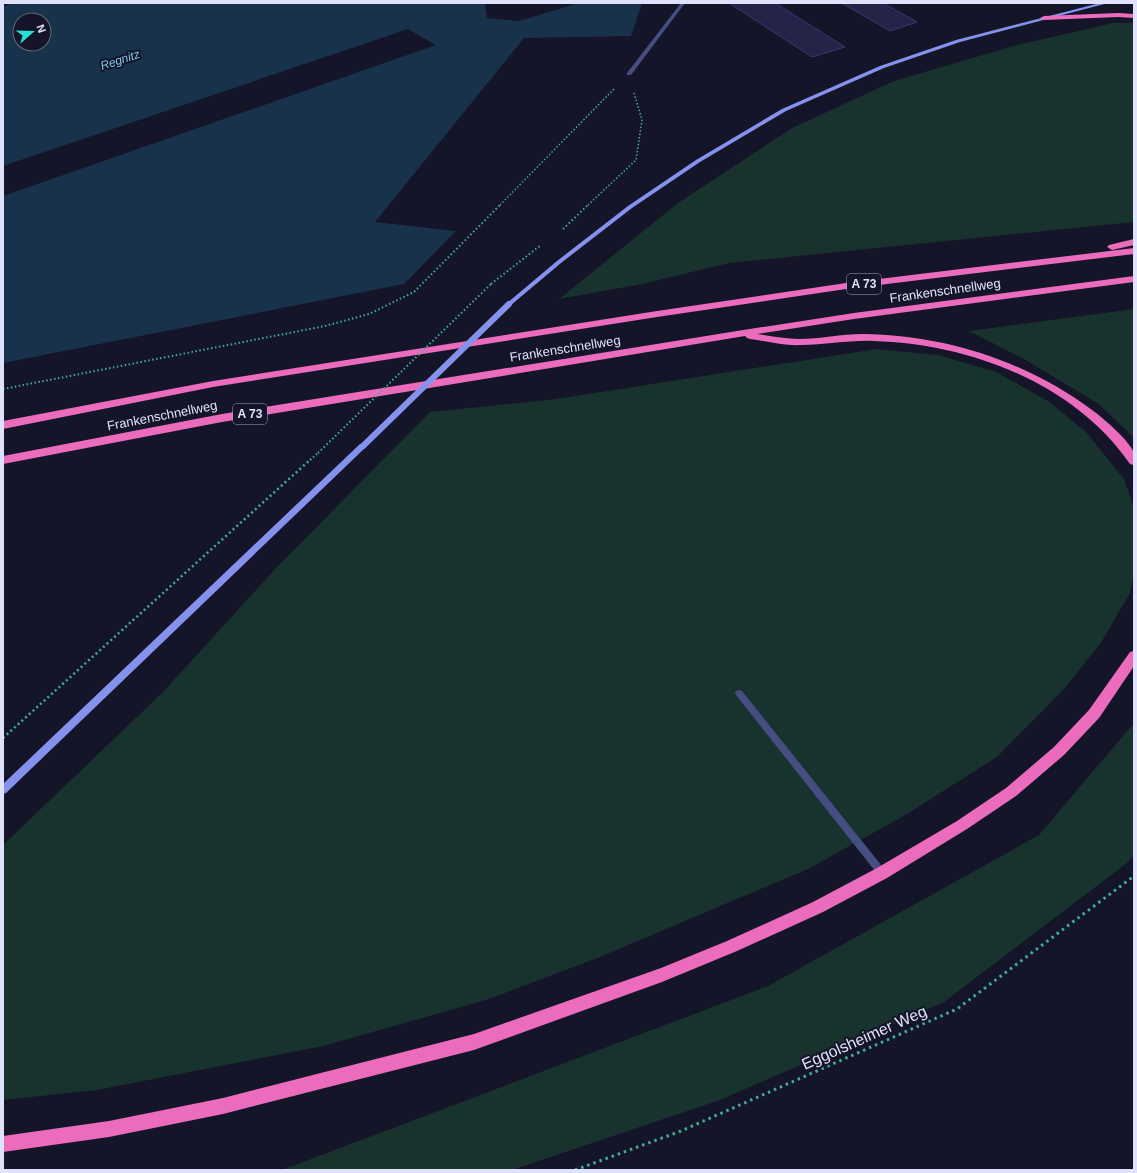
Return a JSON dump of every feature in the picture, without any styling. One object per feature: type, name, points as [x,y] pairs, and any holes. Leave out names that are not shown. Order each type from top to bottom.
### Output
[{"type":"highway","points":[[1044,18],[1118,15],[1134,16]]},
{"type":"highway","points":[[1071,258],[1134,242]]},
{"type":"highway","name":"Frankenschnellweg","points":[[3,425],[213,384],[649,315],[846,286],[1134,251]]},
{"type":"highway","name":"Frankenschnellweg","points":[[3,460],[222,418],[737,334],[854,316],[1134,279]]},
{"type":"highway","points":[[737,334],[796,342],[839,338],[882,338],[926,343],[966,351],[1000,362],[1037,378],[1067,397],[1096,419],[1118,440],[1134,461]]},
{"type":"highway","points":[[3,1144],[109,1129],[223,1106],[474,1042],[662,975],[732,946],[818,907],[882,873],[962,825],[1011,792],[1059,751],[1094,714],[1134,656]]},
{"type":"main road","points":[[3,790],[363,446],[509,304],[559,262],[630,207],[698,161],[784,110],[882,67],[958,41],[1106,3]]},
{"type":"street","points":[[629,74],[683,3]]},
{"type":"street","points":[[739,693],[882,873]]},
{"type":"path","points":[[3,388],[325,326],[370,314],[414,292],[629,74],[642,120],[636,160],[561,230]]},
{"type":"path","points":[[3,738],[318,453],[491,284],[543,244]]},
{"type":"path","name":"Eggolsheimer Weg","points":[[575,1170],[681,1131],[956,1009],[1134,876]]},
{"type":"green space","points":[[1113,23],[1134,23],[1134,222],[729,263],[642,284],[559,299],[678,203],[792,128],[894,81],[1017,45]]},
{"type":"green space","points":[[1134,309],[1134,438],[1099,404],[1022,358],[969,331]]},
{"type":"green space","points":[[877,349],[938,355],[996,372],[1048,401],[1086,432],[1124,479],[1134,507],[1134,574],[1130,593],[1102,641],[1065,688],[997,757],[907,814],[808,869],[600,957],[486,1000],[323,1046],[97,1090],[3,1100],[3,845],[162,693],[278,566],[430,412],[556,399]]},
{"type":"green space","points":[[1134,723],[1134,855],[1127,863],[944,1002],[720,1100],[512,1170],[282,1170],[768,986],[1039,835]]},
{"type":"water","name":"Regnitz","points":[[11,3],[485,3],[487,18],[519,21],[579,3],[642,3],[631,36],[524,38],[375,222],[456,231],[404,284],[3,363],[3,196],[436,45],[408,29],[3,166],[3,7]]},
{"type":"building","points":[[729,3],[775,3],[845,47],[812,57]]},
{"type":"building","points":[[842,3],[883,3],[917,22],[890,31]]}]
